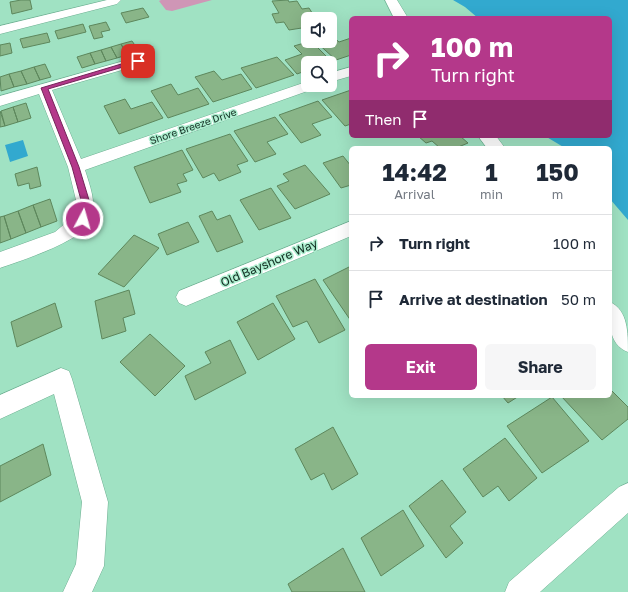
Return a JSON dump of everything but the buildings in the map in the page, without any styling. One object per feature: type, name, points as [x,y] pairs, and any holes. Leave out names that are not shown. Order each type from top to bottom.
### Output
[{"type":"street","points":[[0,30],[113,2],[115,0]]},
{"type":"street","points":[[392,0],[400,16]]},
{"type":"street","points":[[0,101],[138,61]]},
{"type":"street","points":[[337,76],[349,72]]},
{"type":"street","points":[[0,260],[61,237],[83,219],[85,200],[76,167],[44,88]]},
{"type":"street","name":"Shore Breeze Drive","points":[[76,167],[301,88]]},
{"type":"street","name":"Old Bayshore Way","points":[[186,298],[349,229]]},
{"type":"street","points":[[612,315],[628,341]]},
{"type":"street","points":[[0,407],[60,379],[95,502],[90,566],[77,592]]},
{"type":"street","points":[[518,592],[628,496]]},
{"type":"shaded area","points":[[212,0],[172,11],[166,10],[159,1]]},
{"type":"water","points":[[453,0],[628,0],[628,220],[612,201],[612,146],[562,146],[548,138],[612,138],[612,16],[476,16],[465,7]]},
{"type":"water","points":[[23,140],[28,156],[10,162],[5,145]]},
{"type":"route","points":[[83,219],[85,200],[76,167],[44,88],[138,61]]}]
